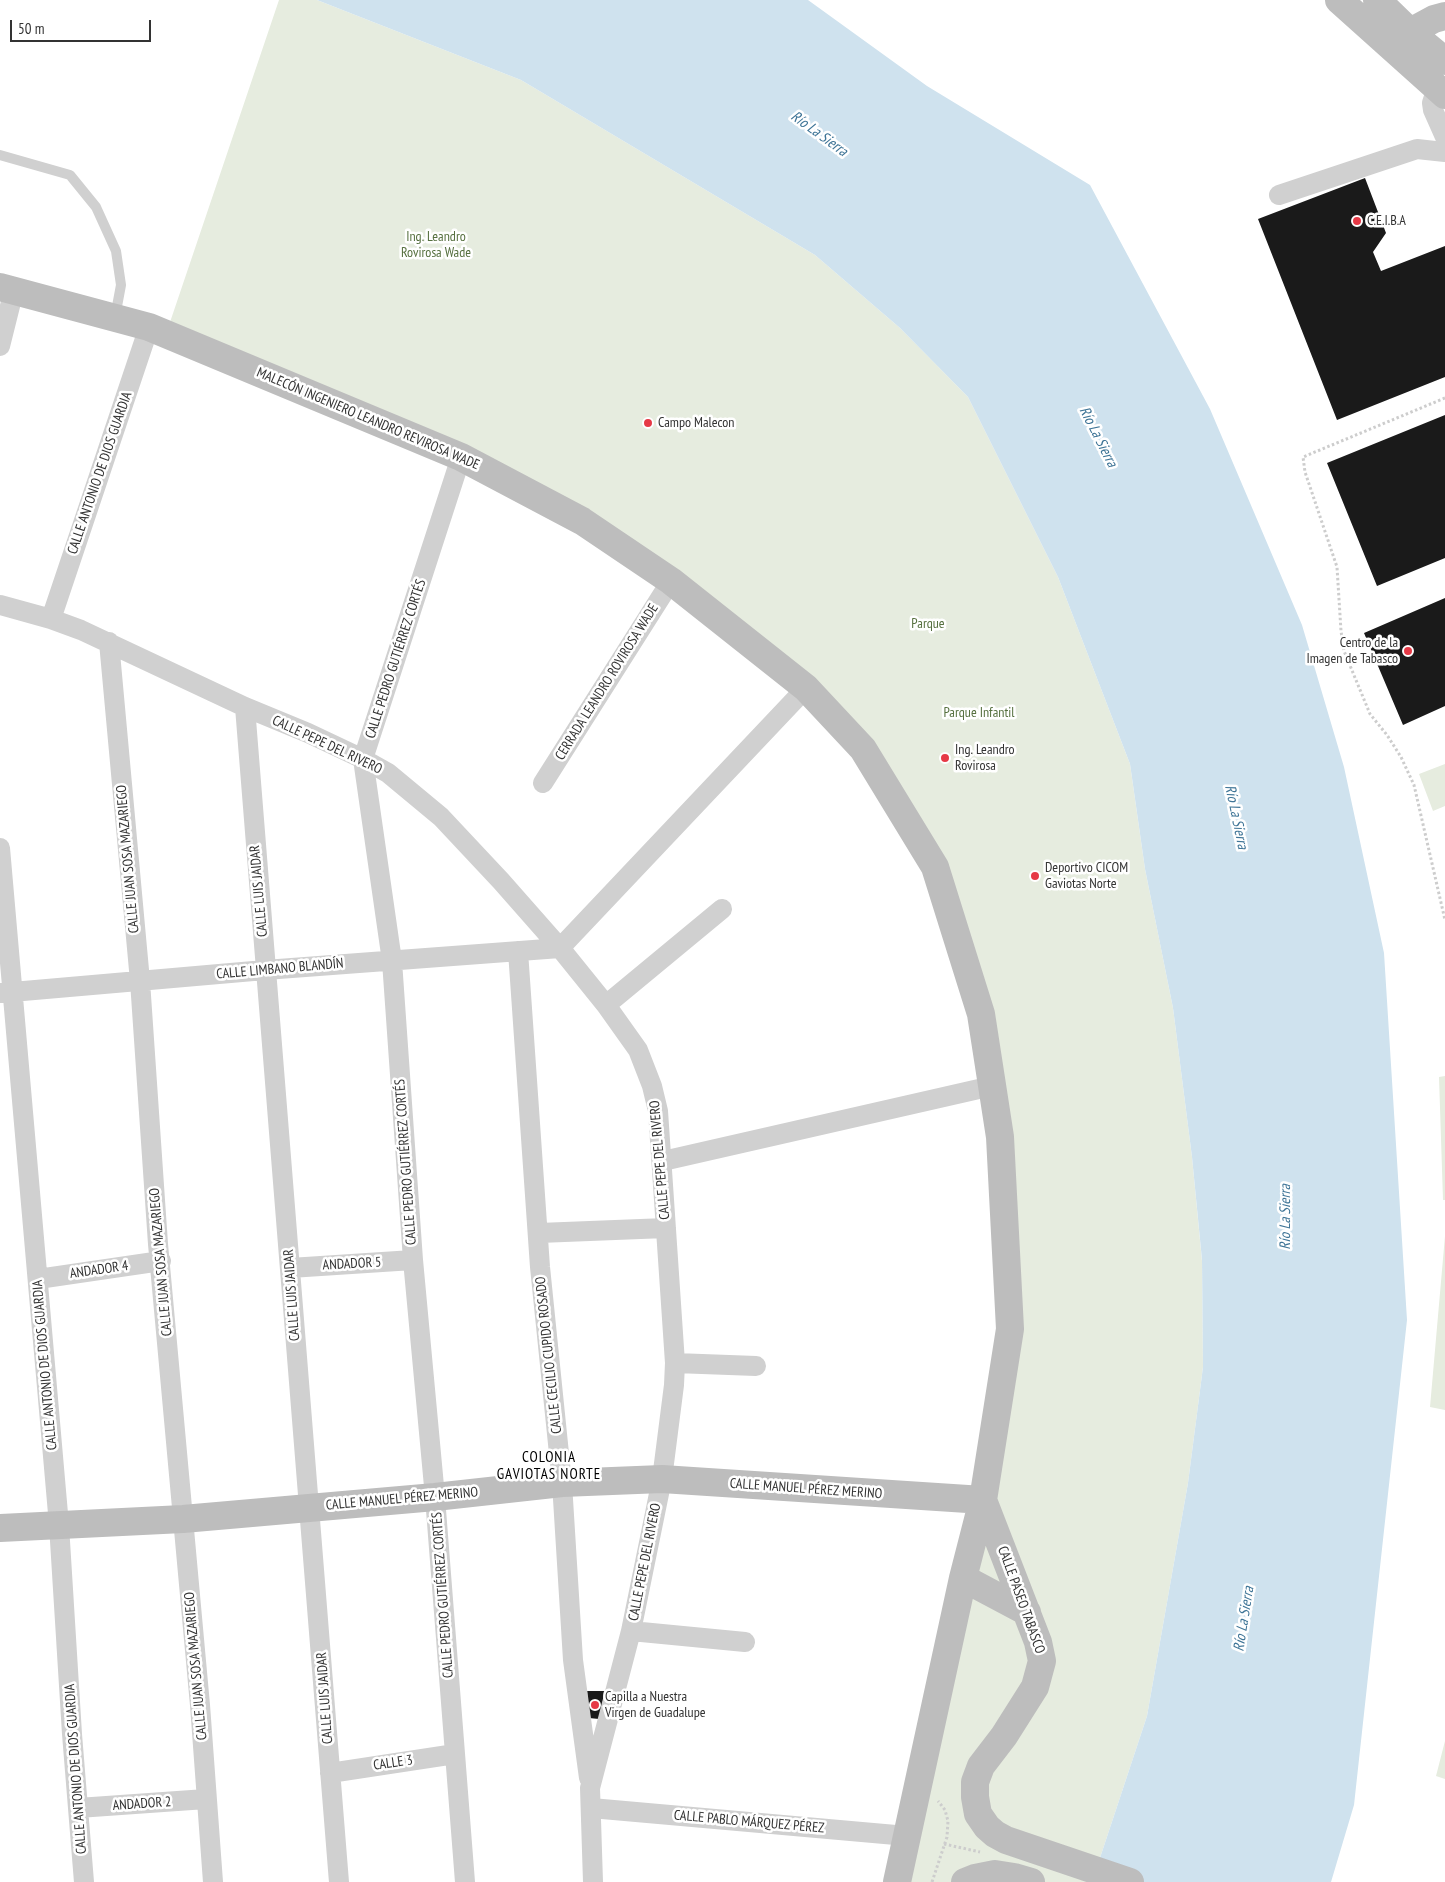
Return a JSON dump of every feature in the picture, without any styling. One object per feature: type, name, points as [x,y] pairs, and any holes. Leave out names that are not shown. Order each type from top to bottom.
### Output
[{"type":"main road","points":[[1339,0],[1375,6],[1441,92]]},
{"type":"main road","points":[[1401,40],[1434,19],[1445,16]]},
{"type":"main road","points":[[1401,40],[1445,61]]},
{"type":"main road","name":"MALECÓN INGENIERO LEANDRO REVIROSA WADE","points":[[7,289],[149,327],[462,457],[582,521],[671,581],[806,688],[863,749],[935,867],[981,1014],[1000,1137],[1010,1329],[983,1500],[963,1578],[897,1882]]},
{"type":"main road","name":"CALLE MANUEL PÉREZ MERINO","points":[[0,1528],[183,1520],[435,1497],[562,1483],[662,1479],[983,1500]]},
{"type":"main road","name":"CALLE PASEO TABASCO","points":[[983,1500],[1027,1612],[1038,1642],[1042,1660],[1040,1674],[1035,1687],[1004,1736],[981,1766],[975,1782],[974,1798],[978,1814],[995,1834],[1022,1847],[1130,1882]]},
{"type":"main road","points":[[963,1578],[1027,1612]]},
{"type":"main road","points":[[965,1882],[995,1874],[1023,1879]]},
{"type":"street","points":[[1441,92],[1432,103],[1433,110],[1445,137]]},
{"type":"street","points":[[1279,195],[1417,149],[1445,152]]},
{"type":"street","points":[[0,346],[7,289]]},
{"type":"street","name":"CALLE ANTONIO DE DIOS GUARDIA","points":[[51,619],[149,327]]},
{"type":"street","name":"CALLE PEDRO GUTIÉRREZ CORTÉS","points":[[462,457],[363,759],[392,961],[413,1260],[435,1497],[465,1882]]},
{"type":"street","name":"CERRADA LEANDRO ROVIROSA WADE","points":[[543,783],[671,581]]},
{"type":"street","name":"CALLE PEPE DEL RIVERO","points":[[0,605],[51,619],[109,642],[245,707],[308,733],[388,773],[441,817],[472,848],[560,948],[606,1005],[638,1050],[652,1086],[658,1111],[663,1161],[675,1363],[662,1479],[631,1631],[590,1788],[593,1882]]},
{"type":"street","name":"CALLE JUAN SOSA MAZARIEGO","points":[[109,642],[140,981],[160,1261],[213,1882]]},
{"type":"street","points":[[560,948],[806,688]]},
{"type":"street","name":"CALLE LUIS JAIDAR","points":[[245,707],[340,1882]]},
{"type":"street","name":"CALLE ANTONIO DE DIOS GUARDIA","points":[[0,848],[6,992],[38,1279],[59,1525],[84,1882]]},
{"type":"street","points":[[606,1005],[722,909]]},
{"type":"street","name":"CALLE LIMBANO BLANDÍN","points":[[6,992],[560,948]]},
{"type":"street","name":"CALLE CECILIO CUPIDO ROSADO","points":[[518,951],[540,1267],[562,1483],[573,1660],[590,1788]]},
{"type":"street","points":[[663,1161],[992,1086]]},
{"type":"street","points":[[539,1233],[666,1228]]},
{"type":"street","name":"ANDADOR 5","points":[[290,1268],[413,1260]]},
{"type":"street","name":"ANDADOR 4","points":[[38,1279],[160,1261]]},
{"type":"street","points":[[675,1363],[756,1366]]},
{"type":"street","points":[[631,1631],[745,1642]]},
{"type":"street","name":"CALLE 3","points":[[330,1773],[455,1754]]},
{"type":"street","name":"ANDADOR 2","points":[[78,1808],[206,1799]]},
{"type":"street","name":"CALLE PABLO MÁRQUEZ PÉREZ","points":[[592,1808],[907,1836]]},
{"type":"lane","points":[[0,155],[70,175],[96,207],[116,251],[121,285],[115,318]]},
{"type":"path","points":[[1445,398],[1303,457],[1305,472],[1337,567],[1344,651],[1370,714],[1388,734],[1414,785],[1445,920]]},
{"type":"path","points":[[918,1785],[945,1810],[948,1821],[947,1837],[932,1882]]},
{"type":"green space","name":"Ing. Leandro Rovirosa Wade","points":[[279,0],[317,0],[521,80],[815,255],[900,328],[968,397],[1058,577],[1130,764],[1145,869],[1173,1008],[1192,1157],[1202,1261],[1203,1367],[1188,1483],[1147,1716],[1092,1882],[895,1882],[1010,1329],[992,1086],[935,867],[863,749],[582,521],[166,334]]},
{"type":"green space","points":[[1445,764],[1445,806],[1433,811],[1419,774]]},
{"type":"green space","points":[[1445,1076],[1445,1200],[1443,1200],[1439,1077]]},
{"type":"green space","points":[[1445,1236],[1445,1410],[1430,1407]]},
{"type":"green space","points":[[1445,1741],[1445,1779],[1436,1776]]},
{"type":"water","name":"Río La Sierra","points":[[317,0],[808,0],[927,86],[1090,185],[1210,409],[1302,625],[1344,767],[1384,953],[1407,1320],[1354,1805],[1331,1882],[1092,1882],[1147,1716],[1188,1483],[1203,1367],[1202,1260],[1192,1157],[1173,1008],[1145,869],[1130,764],[1058,577],[968,397],[900,328],[815,255],[521,80]]},
{"type":"building","points":[[1365,178],[1386,233],[1373,252],[1381,271],[1445,246],[1445,377],[1337,420],[1258,219]]},
{"type":"building","points":[[1445,415],[1445,558],[1377,586],[1327,463]]},
{"type":"building","name":"Centro de la Imagen de Tabasco","points":[[1445,598],[1445,706],[1403,725],[1364,633]]},
{"type":"building","name":"Capilla a Nuestra Virgen de Guadalupe","points":[[587,1691],[605,1691],[599,1719],[589,1718]]},
{"type":"place","name":"C.E.I.B.A","points":[[1357,221]]},
{"type":"place","name":"Campo Malecon","points":[[648,423]]},
{"type":"place","name":"Centro de la Imagen de Tabasco","points":[[1408,651]]},
{"type":"place","name":"Ing. Leandro Rovirosa","points":[[945,758]]},
{"type":"place","name":"Deportivo CICOM Gaviotas Norte","points":[[1035,876]]},
{"type":"place","name":"Capilla a Nuestra Virgen de Guadalupe","points":[[595,1705]]},
{"type":"district","name":"COLONIA GAVIOTAS NORTE","points":[[549,1466]]},
{"type":"park label","name":"Parque","points":[[928,624]]},
{"type":"park label","name":"Parque Infantil","points":[[979,713]]}]
